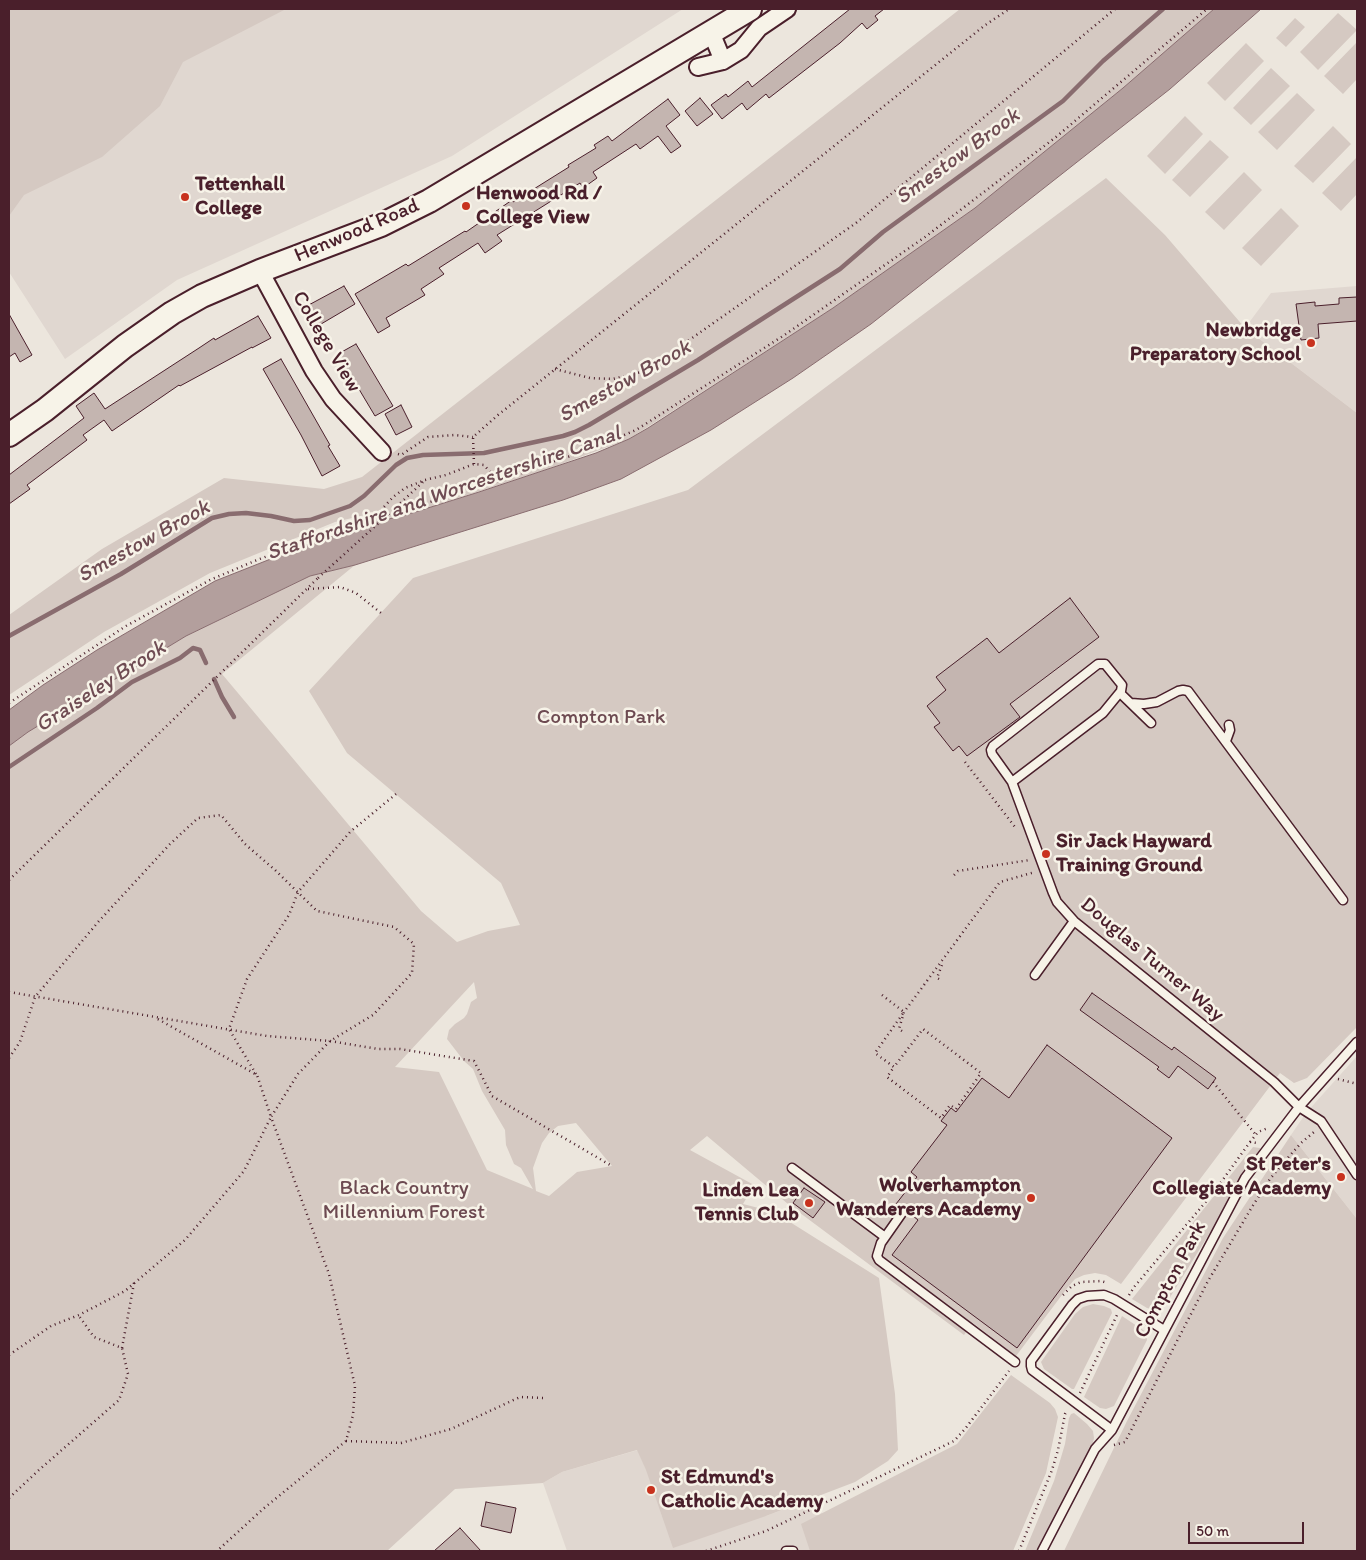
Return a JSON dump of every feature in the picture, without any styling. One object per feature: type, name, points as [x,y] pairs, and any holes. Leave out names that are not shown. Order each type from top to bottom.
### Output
[{"type":"main road","name":"Henwood Road","points":[[9,435],[45,410],[125,346],[172,312],[202,296],[260,271],[381,225],[429,201],[750,9]]},
{"type":"street","points":[[698,67],[723,61],[741,50],[759,28],[787,9]]},
{"type":"street","points":[[711,32],[723,61]]},
{"type":"street","name":"College View","points":[[260,271],[314,371],[332,399],[382,452]]},
{"type":"lane","name":"Douglas Turner Way","points":[[1120,693],[1123,688],[1122,685],[1105,664],[1098,664],[993,746],[991,750],[1012,782],[1057,902],[1074,921],[1274,1082],[1299,1107],[1321,1121],[1357,1174]]},
{"type":"lane","points":[[1131,703],[1157,702],[1178,691],[1188,691],[1343,900]]},
{"type":"lane","points":[[1012,782],[1103,713],[1120,693],[1151,723]]},
{"type":"lane","points":[[1226,741],[1230,730],[1229,725]]},
{"type":"lane","points":[[1035,975],[1074,921]]},
{"type":"lane","name":"Compton Park","points":[[1042,1551],[1095,1449],[1112,1430],[1245,1178],[1299,1107],[1357,1042]]},
{"type":"lane","points":[[792,1168],[885,1237]]},
{"type":"lane","points":[[902,1213],[878,1250],[877,1256],[879,1260],[1015,1362]]},
{"type":"lane","points":[[1112,1430],[1032,1370],[1030,1366],[1031,1361],[1072,1305],[1078,1299],[1095,1294],[1109,1297],[1164,1330]]},
{"type":"lane","points":[[786,1551],[792,1551]]},
{"type":"path","points":[[382,452],[401,455],[428,437],[454,435],[473,437],[555,369],[984,26],[1009,9]]},
{"type":"path","points":[[555,369],[590,378],[613,379],[646,371],[856,223],[1115,9]]},
{"type":"path","points":[[9,703],[126,626],[210,580],[335,531],[512,477],[586,452],[636,430],[783,336],[975,201],[1056,137],[1207,9]]},
{"type":"path","points":[[473,437],[474,464]]},
{"type":"path","points":[[373,520],[392,497],[405,488],[474,464],[484,465],[491,473],[512,477]]},
{"type":"path","points":[[9,880],[306,589],[426,480]]},
{"type":"path","points":[[306,589],[340,587],[356,593],[381,613]]},
{"type":"path","points":[[965,762],[1018,832]]},
{"type":"path","points":[[228,1029],[247,979],[289,915],[298,892],[350,832],[396,794]]},
{"type":"path","points":[[9,1058],[20,1042],[35,997],[98,922],[170,844],[198,818],[221,815],[245,844],[317,911],[394,927],[414,944],[412,973],[373,1015],[330,1041],[298,1074],[271,1117],[244,1171],[185,1240],[124,1291],[79,1316],[51,1326],[9,1355]]},
{"type":"path","points":[[954,875],[958,871],[1032,860]]},
{"type":"path","points":[[894,1067],[875,1053],[904,1012],[1000,882],[1036,871]]},
{"type":"path","points":[[939,979],[937,978],[944,958]]},
{"type":"path","points":[[9,992],[267,1036],[330,1041],[378,1049],[400,1049],[474,1061],[492,1096],[612,1166]]},
{"type":"path","points":[[882,995],[904,1012]]},
{"type":"path","points":[[902,1031],[899,1029],[904,1012]]},
{"type":"path","points":[[153,1016],[256,1075]]},
{"type":"path","points":[[217,1551],[346,1441],[353,1415],[355,1386],[329,1274],[256,1075],[228,1029]]},
{"type":"path","points":[[923,1029],[981,1073],[956,1108],[950,1105],[941,1118],[886,1077],[894,1067],[923,1029]]},
{"type":"path","points":[[1326,1076],[1357,1084]]},
{"type":"path","points":[[1213,1082],[1256,1135]]},
{"type":"path","points":[[1095,1449],[1126,1442],[1208,1281],[1234,1236],[1270,1179],[1301,1143],[1315,1132]]},
{"type":"path","points":[[1135,1286],[1214,1192],[1250,1142],[1271,1144]]},
{"type":"path","points":[[9,1498],[118,1400],[128,1374],[122,1348],[134,1283]]},
{"type":"path","points":[[1080,1392],[1118,1313]]},
{"type":"path","points":[[79,1316],[94,1338],[122,1348]]},
{"type":"path","points":[[706,1551],[766,1531],[954,1441],[1015,1362]]},
{"type":"path","points":[[346,1441],[401,1443],[451,1430],[520,1397],[543,1398]]},
{"type":"path","points":[[1019,1551],[1052,1470],[1065,1414]]},
{"type":"shaded area","name":"Tettenhall College","points":[[9,9],[683,9],[452,156],[177,280],[65,359],[9,272]]},
{"type":"shaded area","name":"Newbridge Preparatory School","points":[[1357,286],[1357,413],[1245,328],[1271,293]]},
{"type":"shaded area","name":"St Peter's Collegiate Academy","points":[[1357,1056],[1357,1219],[1291,1135],[1306,1113]]},
{"type":"shaded area","name":"St Edmund's Catholic Academy","points":[[638,1450],[646,1469],[766,1516],[816,1497],[835,1551],[567,1551],[543,1483],[562,1472]]},
{"type":"green space","points":[[9,9],[286,9],[183,62],[160,106],[102,157],[24,195],[9,216]]},
{"type":"green space","points":[[960,9],[1214,9],[1123,88],[975,208],[833,308],[629,439],[545,470],[412,513],[366,525],[365,515],[335,522],[210,573],[104,632],[9,695],[9,615],[102,549],[224,478],[324,489],[362,477]]},
{"type":"green space","points":[[1338,13],[1357,30],[1318,70],[1300,52]]},
{"type":"green space","points":[[1295,18],[1305,27],[1286,47],[1276,38]]},
{"type":"green space","points":[[1357,42],[1357,79],[1343,94],[1324,76]]},
{"type":"green space","points":[[1246,43],[1264,61],[1225,101],[1207,83]]},
{"type":"green space","points":[[1271,68],[1290,86],[1251,125],[1233,108]]},
{"type":"green space","points":[[1297,93],[1315,110],[1277,150],[1258,132]]},
{"type":"green space","points":[[1185,116],[1203,134],[1165,174],[1147,156]]},
{"type":"green space","points":[[1333,126],[1351,144],[1313,183],[1294,166]]},
{"type":"green space","points":[[1210,140],[1229,157],[1190,197],[1172,180]]},
{"type":"green space","points":[[1357,157],[1357,194],[1341,211],[1322,193]]},
{"type":"green space","points":[[1244,172],[1262,190],[1224,230],[1205,212]]},
{"type":"green space","name":"Black Country Millennium Forest","points":[[1106,178],[1165,235],[1245,328],[1357,413],[1357,1027],[1307,1078],[1294,1083],[1280,1073],[1121,1284],[1106,1275],[1095,1273],[1075,1279],[1016,1356],[973,1323],[964,1335],[788,1204],[707,1136],[690,1150],[754,1185],[743,1204],[774,1212],[879,1278],[895,1394],[898,1450],[888,1461],[855,1482],[766,1516],[673,1548],[646,1470],[637,1450],[562,1472],[543,1483],[455,1489],[387,1551],[9,1551],[9,746],[28,732],[186,636],[310,576],[355,565],[222,674],[421,911],[457,942],[488,931],[520,925],[501,883],[347,753],[309,691],[413,578],[688,490]],"holes":[[[474,982],[477,998],[471,1002],[464,1018],[449,1030],[447,1039],[464,1061],[473,1069],[482,1091],[505,1130],[506,1145],[514,1164],[521,1168],[533,1189],[487,1170],[439,1072],[395,1067]],[[576,1123],[612,1166],[577,1172],[549,1196],[536,1191],[533,1168],[542,1143],[549,1133],[558,1126]]]},
{"type":"green space","points":[[1281,208],[1299,226],[1261,266],[1242,248]]},
{"type":"green space","points":[[1291,1135],[1357,1219],[1357,1551],[1064,1551],[1127,1421],[1223,1238]]},
{"type":"green space","points":[[1253,1147],[1260,1148],[1261,1151],[1241,1176],[1214,1226],[1164,1307],[1157,1310],[1147,1308],[1132,1299]]},
{"type":"green space","points":[[1093,1304],[1111,1309],[1112,1313],[1074,1389],[1072,1389],[1044,1369],[1041,1362],[1075,1314],[1083,1307]]},
{"type":"green space","points":[[1122,1316],[1143,1330],[1146,1333],[1147,1340],[1114,1406],[1106,1409],[1100,1408],[1084,1397]]},
{"type":"green space","points":[[1011,1375],[1050,1403],[1058,1417],[1046,1473],[1013,1551],[810,1551],[801,1524],[957,1444]]},
{"type":"green space","points":[[1074,1413],[1093,1431],[1094,1438],[1091,1452],[1083,1471],[1066,1496],[1038,1551],[1025,1551],[1054,1481],[1065,1444],[1069,1418]]},
{"type":"water","points":[[1214,9],[1261,9],[1170,89],[871,324],[793,378],[711,430],[621,479],[563,500],[355,565],[310,576],[186,636],[28,732],[9,746],[9,710],[43,685],[97,650],[215,581],[301,547],[366,525],[412,513],[596,453],[629,439],[648,428],[833,308],[975,208],[1123,88]]},
{"type":"building","points":[[850,9],[884,9],[875,16],[878,20],[867,29],[862,23],[840,43],[769,98],[766,94],[747,110],[742,103],[722,119],[711,105],[726,94],[728,97],[748,81],[752,87]]},
{"type":"building","points":[[700,98],[713,114],[697,126],[685,111]]},
{"type":"building","points":[[668,99],[680,115],[666,126],[681,146],[671,153],[658,136],[640,149],[636,144],[593,172],[597,178],[583,188],[580,183],[497,235],[502,241],[485,253],[478,243],[439,268],[444,274],[421,289],[425,295],[386,318],[390,326],[378,333],[355,294],[466,232],[512,200],[513,202],[569,167],[568,165],[596,148],[594,145],[608,136],[612,141]]},
{"type":"building","points":[[344,286],[355,304],[316,327],[305,307]]},
{"type":"building","points":[[1357,297],[1357,321],[1318,324],[1319,338],[1301,340],[1296,304],[1315,302],[1315,306],[1339,304],[1339,298]]},
{"type":"building","points":[[9,314],[32,355],[20,362],[15,353],[9,357]]},
{"type":"building","points":[[258,316],[271,338],[179,385],[112,431],[104,420],[83,435],[87,440],[27,485],[30,489],[9,504],[9,475],[84,418],[76,406],[94,393],[105,409],[214,338],[215,340]]},
{"type":"building","points":[[356,344],[393,406],[375,416],[338,354]]},
{"type":"building","points":[[281,359],[340,466],[322,476],[263,369]]},
{"type":"building","points":[[401,405],[412,427],[396,435],[385,414]]},
{"type":"building","points":[[1070,598],[1099,637],[1010,704],[1020,717],[967,756],[959,746],[953,751],[934,727],[940,723],[927,706],[946,690],[936,677],[987,638],[999,653]]},
{"type":"building","points":[[1092,993],[1172,1050],[1174,1047],[1216,1078],[1208,1089],[1178,1066],[1169,1078],[1157,1069],[1159,1067],[1080,1010]]},
{"type":"building","name":"Wolverhampton Wanderers Academy","points":[[1047,1045],[1172,1138],[1017,1348],[892,1255],[918,1220],[906,1209],[896,1204],[917,1177],[911,1172],[947,1125],[941,1121],[951,1108],[956,1112],[982,1078],[1009,1098]]},
{"type":"building","name":"Linden Lea Tennis Club","points":[[804,1188],[825,1202],[813,1218],[793,1203]]},
{"type":"building","points":[[486,1502],[516,1508],[511,1533],[481,1526]]},
{"type":"building","points":[[460,1528],[481,1551],[434,1551]]},
{"type":"waterway","name":"Smestow Brook","points":[[9,636],[121,574],[212,518],[246,513],[294,521],[310,520],[350,506],[364,496],[396,465],[407,458],[423,455],[484,453],[563,436],[589,425],[698,360],[840,269],[883,232],[1063,101],[1103,61],[1163,9]]},
{"type":"waterway","name":"Graiseley Brook","points":[[9,767],[132,682],[180,658],[193,648],[200,650],[206,663]]},
{"type":"waterway","name":"Graiseley Brook","points":[[214,679],[234,717]]},
{"type":"place","name":"Tettenhall College","points":[[185,197]]},
{"type":"place","name":"Henwood Rd / College View","points":[[466,206]]},
{"type":"place","name":"Newbridge Preparatory School","points":[[1311,343]]},
{"type":"place","name":"Sir Jack Hayward Training Ground","points":[[1046,854]]},
{"type":"place","name":"St Peter's Collegiate Academy","points":[[1341,1177]]},
{"type":"place","name":"Wolverhampton Wanderers Academy","points":[[1031,1198]]},
{"type":"place","name":"Linden Lea Tennis Club","points":[[809,1203]]},
{"type":"place","name":"St Edmund's Catholic Academy","points":[[651,1490]]},
{"type":"water label","name":"Staffordshire and Worcestershire Canal","points":[[444,494]]}]
